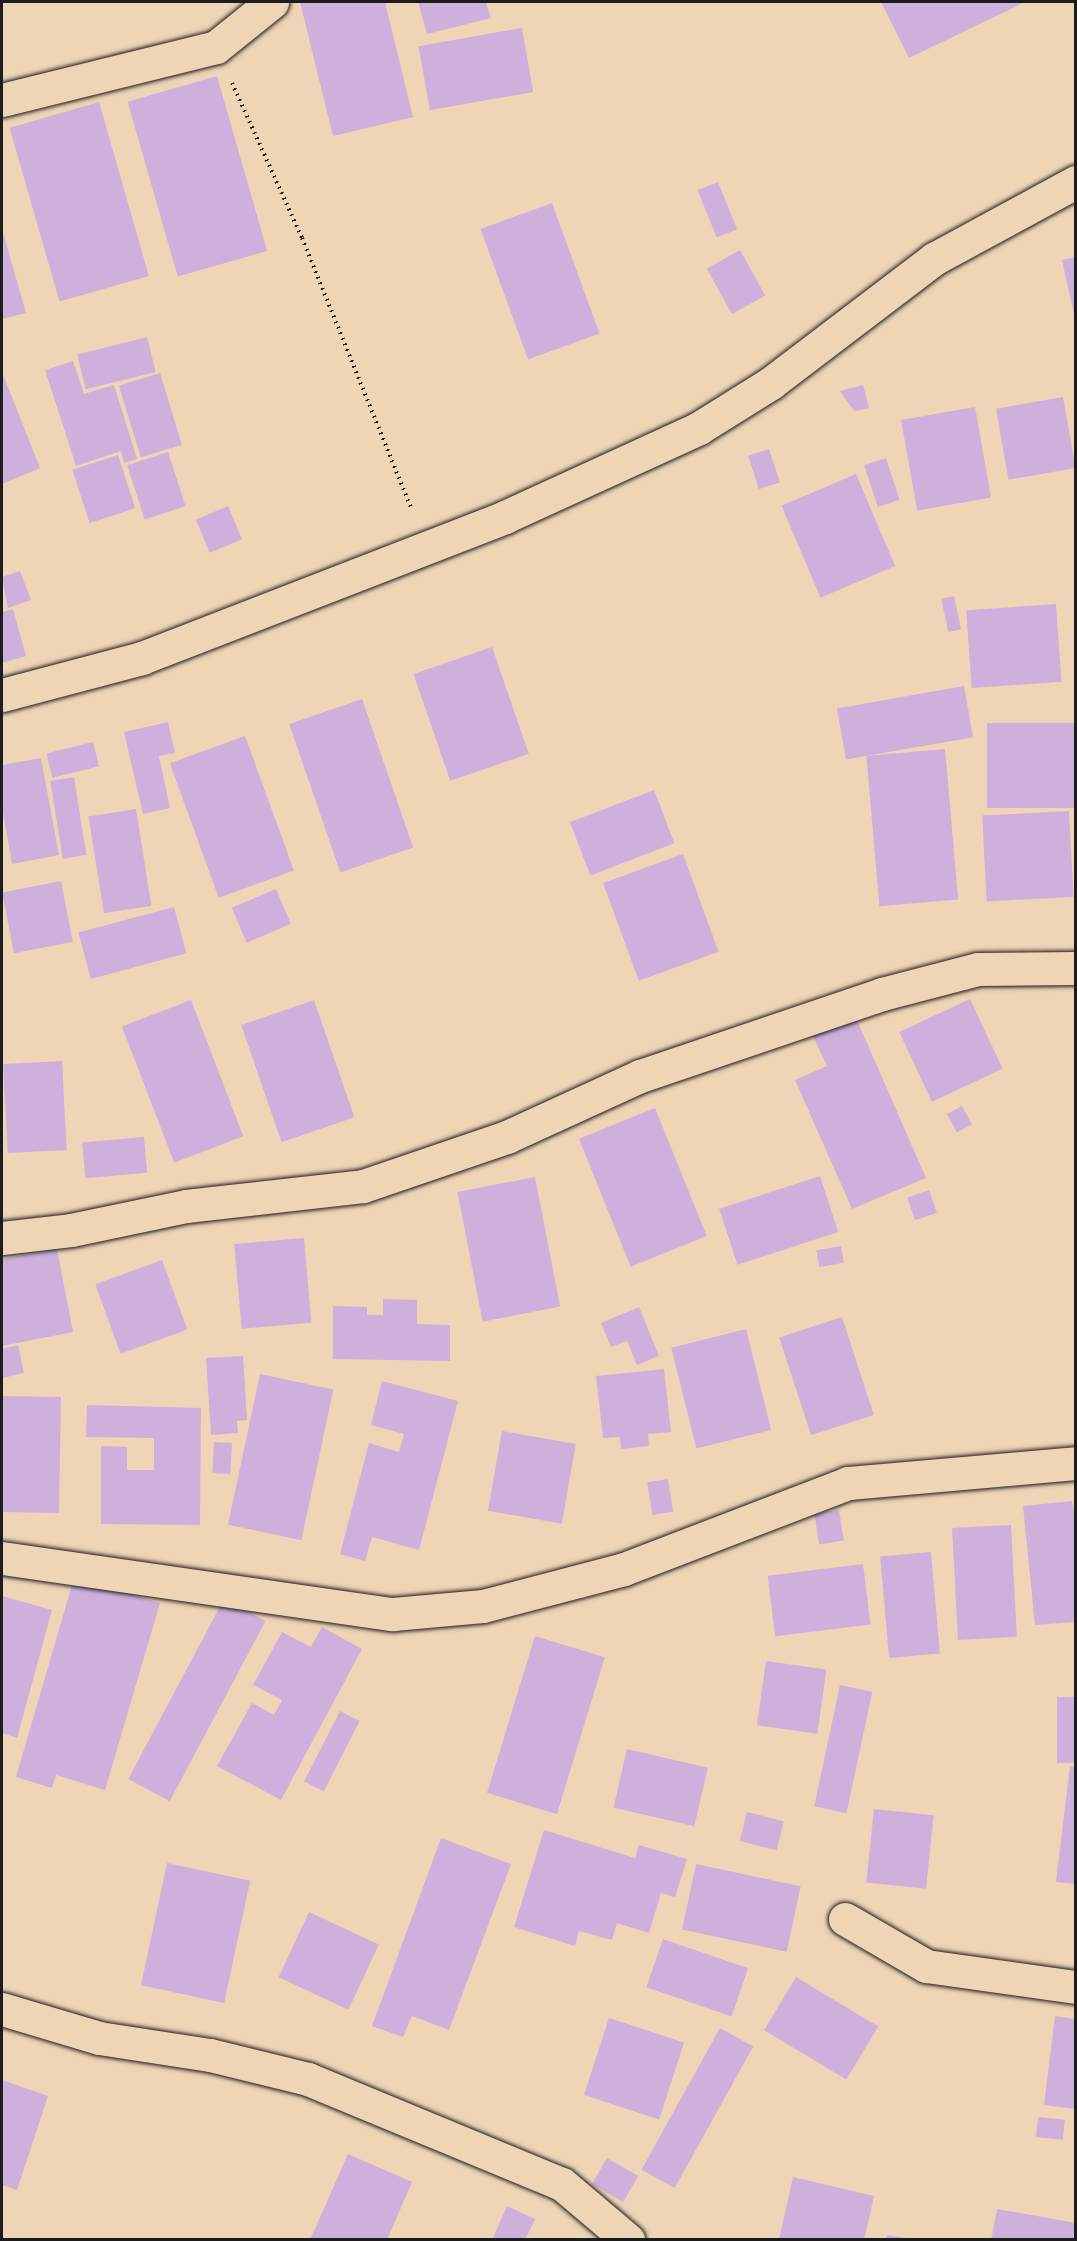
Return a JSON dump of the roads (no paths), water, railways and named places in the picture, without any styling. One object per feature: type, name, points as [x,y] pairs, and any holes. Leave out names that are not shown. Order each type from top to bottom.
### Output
[{"type":"street","points":[[2,100],[216,46],[272,2]]},
{"type":"street","points":[[2,695],[142,657],[504,517],[699,428],[771,383],[934,260],[1076,182]]},
{"type":"street","points":[[2,1238],[70,1230],[186,1206],[363,1186],[507,1137],[640,1076],[882,994],[978,969],[1076,968]]},
{"type":"street","points":[[2,1558],[393,1614],[483,1606],[624,1569],[848,1483],[1076,1463]]},
{"type":"street","points":[[845,1918],[926,1966],[1076,1987]]},
{"type":"street","points":[[2,2009],[99,2038],[210,2055],[308,2079],[562,2184],[628,2240]]}]
